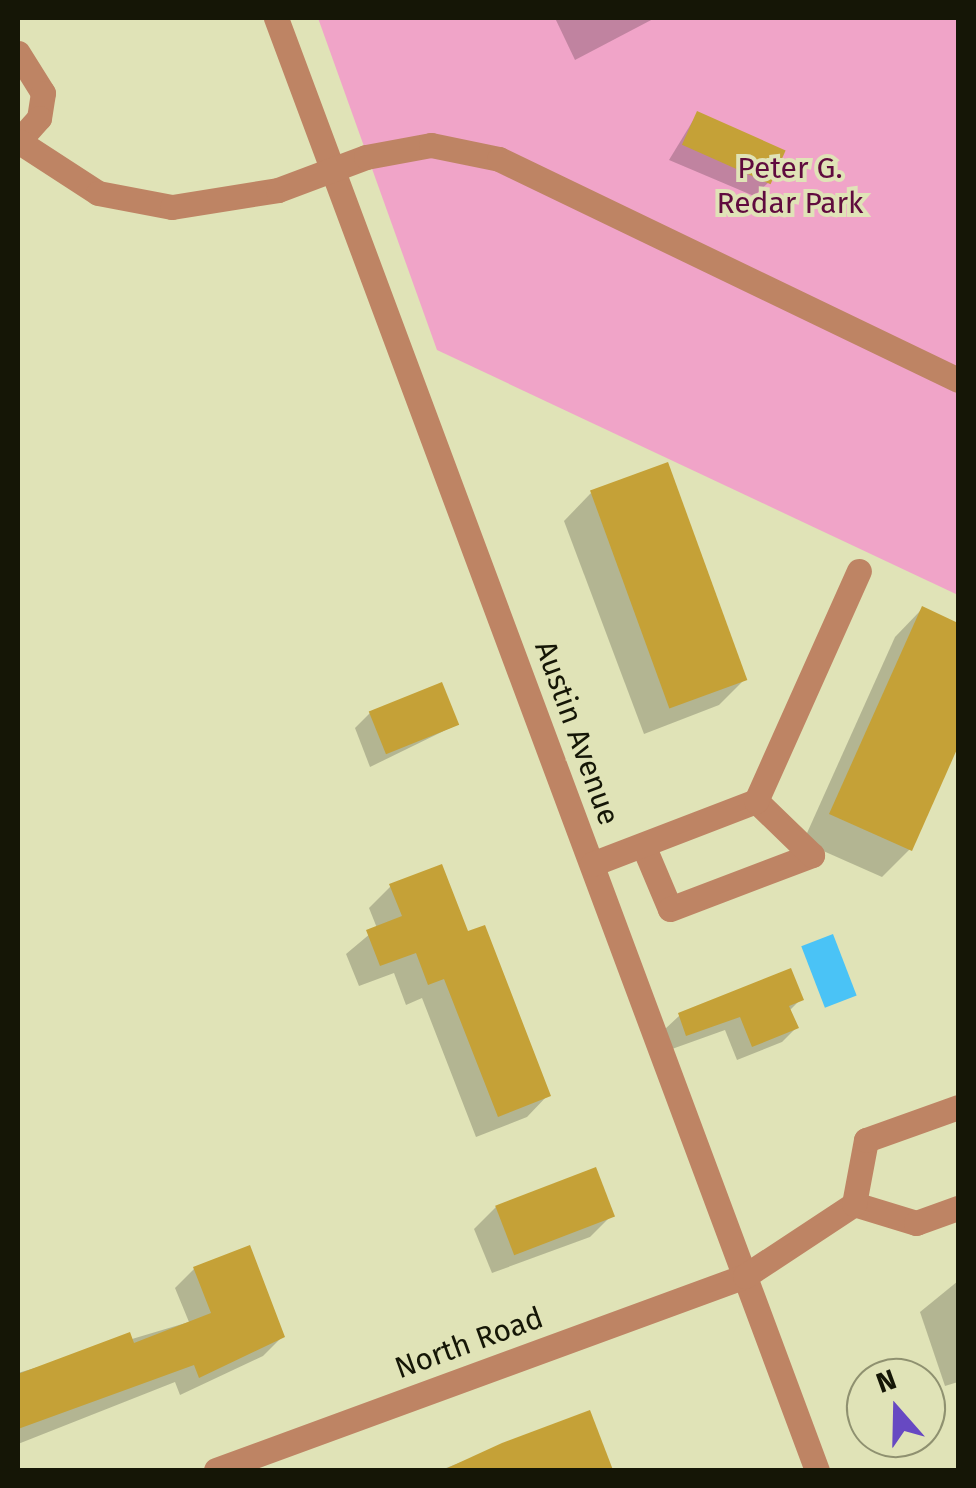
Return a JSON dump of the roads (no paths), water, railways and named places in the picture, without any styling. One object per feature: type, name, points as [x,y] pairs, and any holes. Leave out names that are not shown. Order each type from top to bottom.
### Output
[{"type":"street","name":"Austin Avenue","points":[[276,18],[817,1470]]},
{"type":"street","points":[[18,53],[43,93],[39,118],[18,141],[98,192],[172,207],[278,190],[333,170],[431,145],[498,159],[958,380]]},
{"type":"street","points":[[592,864],[756,802],[860,571]]},
{"type":"street","points":[[643,845],[670,909],[812,855],[756,802]]},
{"type":"street","points":[[958,1107],[866,1140],[854,1204],[916,1223],[958,1208]]},
{"type":"street","name":"North Road","points":[[216,1470],[745,1276],[854,1204]]},
{"type":"water","points":[[833,934],[857,996],[825,1008],[801,946]]},
{"type":"park label","name":"Peter G. Redar Park","points":[[790,185]]}]
